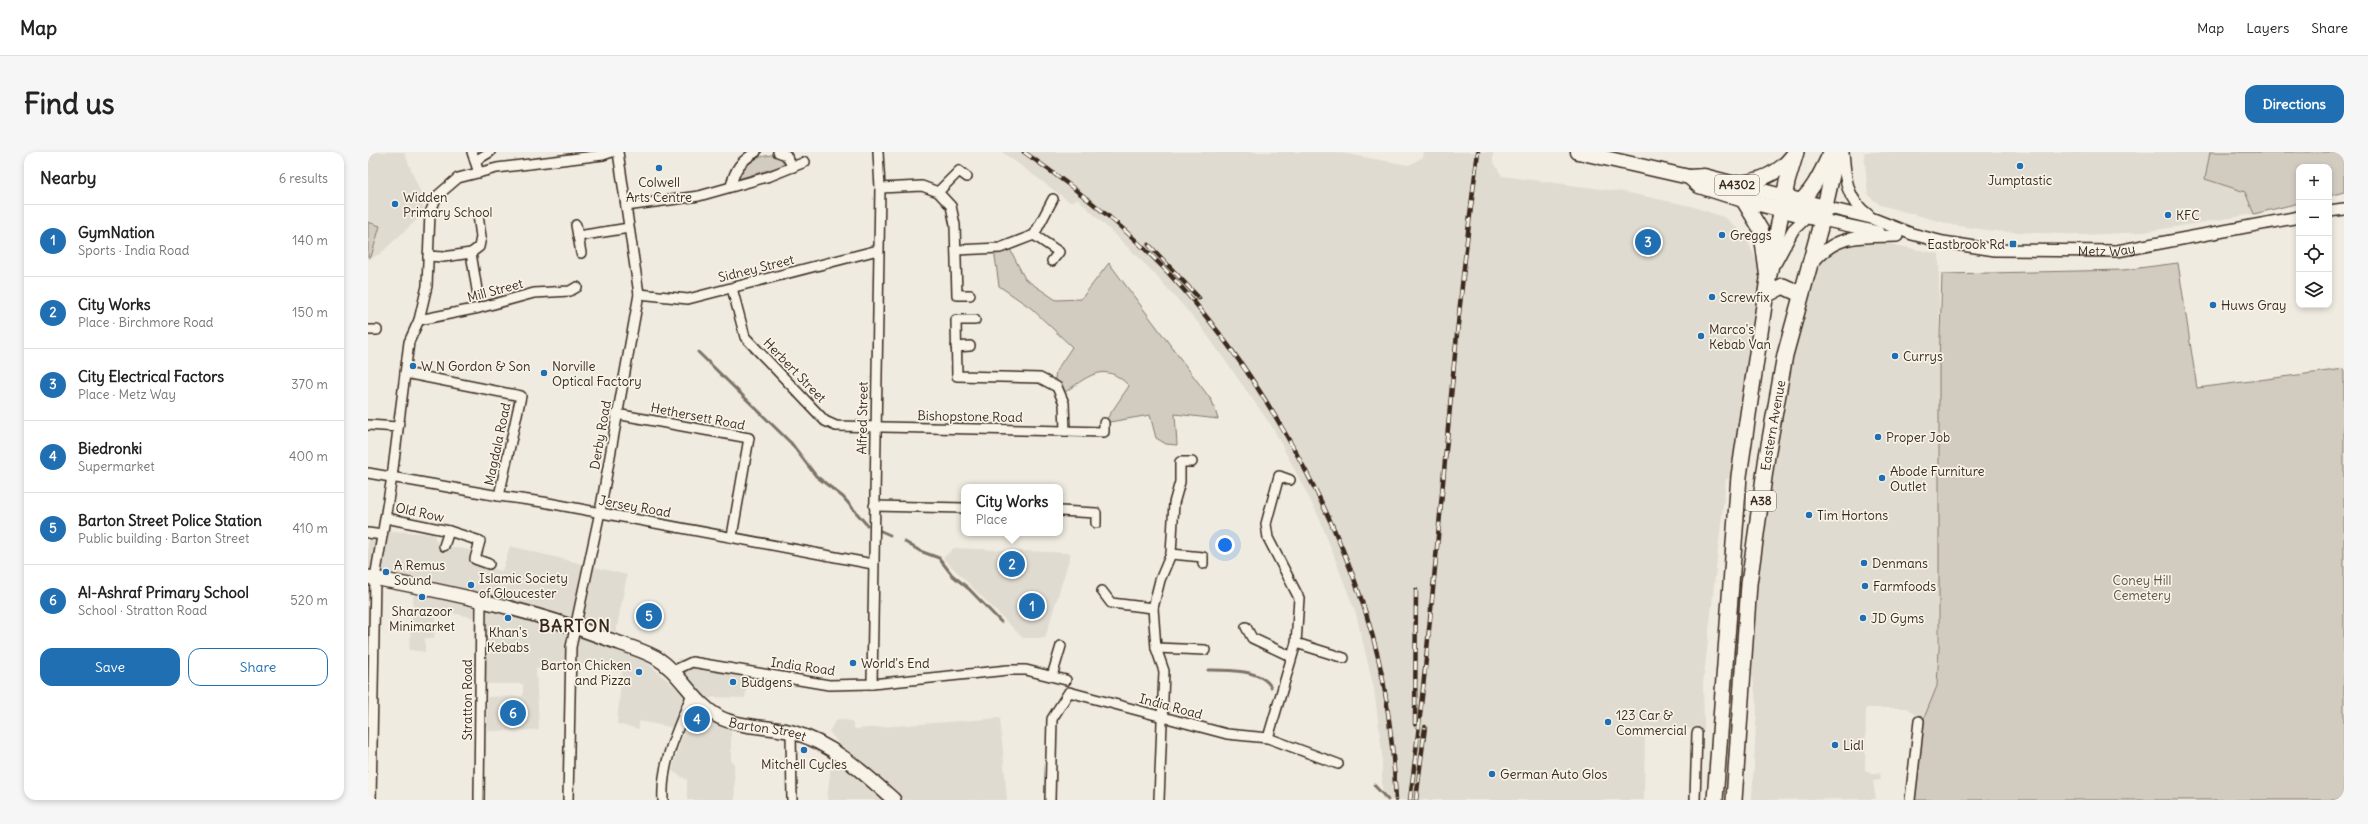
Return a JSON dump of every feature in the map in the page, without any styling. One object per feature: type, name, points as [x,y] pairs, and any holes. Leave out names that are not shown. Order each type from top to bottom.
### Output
[{"type":"highway","name":"Eastern Avenue","points":[[1715,800],[1739,476],[1767,290],[1783,203],[1795,152]]},
{"type":"highway","name":"Eastern Avenue","points":[[1734,800],[1749,584],[1775,408],[1800,294],[1824,214],[1837,152]]},
{"type":"highway","points":[[1767,290],[1783,286],[1800,294]]},
{"type":"main road","name":"Metz Way","points":[[1578,152],[1689,177],[1704,176],[1732,183],[1783,203],[1806,216],[1824,214]]},
{"type":"main road","points":[[1732,183],[1750,181],[1771,175],[1786,164],[1795,152]]},
{"type":"main road","points":[[1783,203],[1802,200],[1811,189],[1831,152]]},
{"type":"main road","name":"Metz Way","points":[[1689,177],[1699,186],[1743,200],[1783,203]]},
{"type":"main road","points":[[1743,200],[1761,230],[1767,290]]},
{"type":"main road","name":"Metz Way","points":[[1802,200],[1824,214]]},
{"type":"main road","name":"Barton Street","points":[[371,578],[481,600],[576,627],[653,656],[673,671],[692,694],[710,712],[729,722],[791,732],[817,740],[860,770],[894,800]]},
{"type":"street","points":[[479,173],[474,156],[490,152]]},
{"type":"street","points":[[371,800],[371,578],[386,518],[409,342],[419,320],[427,286],[430,213],[433,202],[437,196],[458,178],[497,168],[603,155],[612,152]]},
{"type":"street","name":"Derby Road","points":[[568,800],[571,647],[600,512],[616,414],[639,294],[618,152]]},
{"type":"street","points":[[732,186],[734,170],[745,158],[756,152]]},
{"type":"street","points":[[778,152],[786,156],[793,167]]},
{"type":"street","name":"Alfred Street","points":[[872,684],[880,188],[878,152]]},
{"type":"street","points":[[1843,152],[1846,181],[1850,194],[1861,210],[1871,218]]},
{"type":"street","points":[[626,206],[699,196],[770,176],[805,162]]},
{"type":"street","points":[[938,192],[959,171],[967,177]]},
{"type":"street","points":[[880,188],[922,186],[938,192],[951,206],[955,225],[957,295],[970,296]]},
{"type":"street","points":[[956,250],[1000,248],[1034,235],[1053,199]]},
{"type":"street","points":[[2332,210],[2344,208]]},
{"type":"street","name":"Metz Way","points":[[1824,214],[1871,218],[1912,234],[1943,242],[1995,250],[2116,251],[2296,218]]},
{"type":"street","name":"Metz Way","points":[[1824,214],[1897,236],[1912,234]]},
{"type":"street","points":[[428,256],[443,257],[470,253],[480,247],[482,237],[478,215]]},
{"type":"street","points":[[1767,290],[1784,244],[1806,216]]},
{"type":"street","points":[[576,225],[581,253]]},
{"type":"street","points":[[578,236],[630,228]]},
{"type":"street","points":[[1034,235],[1059,252],[1052,261]]},
{"type":"street","points":[[1807,272],[1819,254],[1836,242],[1853,237],[1897,236]]},
{"type":"street","name":"Sidney Street","points":[[639,294],[688,299],[878,250]]},
{"type":"street","points":[[470,253],[478,296]]},
{"type":"street","name":"Mill Street","points":[[419,320],[479,308],[534,293],[570,291],[577,287]]},
{"type":"street","name":"Herbert Street","points":[[732,288],[745,337],[825,421],[836,426],[875,427]]},
{"type":"street","points":[[975,320],[956,320],[957,376],[1040,378],[1057,387],[1064,403],[1065,431]]},
{"type":"street","points":[[956,347],[970,346]]},
{"type":"street","name":"Magdala Road","points":[[405,373],[521,396],[499,496]]},
{"type":"street","name":"Hethersett Road","points":[[616,414],[749,438],[732,536]]},
{"type":"street","name":"Bishopstone Road","points":[[875,427],[1104,432],[1104,423]]},
{"type":"street","points":[[368,425],[398,427]]},
{"type":"street","points":[[1159,800],[1164,717],[1164,671],[1156,648],[1153,608],[1160,580],[1171,554],[1174,503],[1180,482],[1180,462],[1192,462]]},
{"type":"street","name":"Jersey Road","points":[[368,473],[600,512],[873,564]]},
{"type":"street","points":[[1270,473],[1290,480]]},
{"type":"street","points":[[1268,738],[1290,656],[1296,643],[1299,598],[1268,538],[1266,524],[1279,476]]},
{"type":"street","points":[[874,506],[961,508]]},
{"type":"street","points":[[1063,511],[1096,512],[1096,523]]},
{"type":"street","name":"Old Row","points":[[386,518],[449,531],[480,541],[476,559],[489,564]]},
{"type":"street","name":"Old Row","points":[[444,546],[449,531]]},
{"type":"street","points":[[368,533],[382,535]]},
{"type":"street","points":[[1171,554],[1203,557],[1203,564]]},
{"type":"street","points":[[1102,591],[1111,603],[1153,608]]},
{"type":"street","name":"Stratton Road","points":[[479,800],[481,600]]},
{"type":"street","points":[[1246,627],[1252,638],[1290,656]]},
{"type":"street","points":[[1296,643],[1344,658]]},
{"type":"street","points":[[1052,676],[1061,646]]},
{"type":"street","points":[[1156,648],[1205,650]]},
{"type":"street","name":"India Road","points":[[673,671],[692,662],[829,685],[872,684],[1008,670],[1026,670],[1066,680]]},
{"type":"street","name":"India Road","points":[[1050,800],[1052,719],[1070,692],[1227,734],[1268,738],[1338,764]]},
{"type":"street","points":[[663,800],[662,781],[667,756],[692,694]]},
{"type":"street","points":[[1910,800],[1919,721]]},
{"type":"street","points":[[791,732],[792,800]]},
{"type":"street","points":[[1695,800],[1697,733]]},
{"type":"shaded area","name":"Widden Primary School","points":[[368,152],[404,152],[421,194],[424,213],[380,254],[368,260]]},
{"type":"shaded area","points":[[1002,152],[1335,152],[1409,165],[1423,157],[1424,152],[1493,152],[1493,161],[1502,176],[1624,192],[1691,206],[1726,218],[1746,237],[1767,285],[1739,476],[1726,479],[1703,685],[1704,729],[1645,727],[1644,800],[1382,800],[1382,751],[1374,689],[1356,614],[1319,517],[1273,428],[1200,325],[1153,272],[1078,199],[1070,202]]},
{"type":"shaded area","points":[[1864,152],[2210,152],[2205,179],[2245,192],[2254,214],[2144,232],[2084,235],[1993,231],[1953,225],[1880,205],[1868,195]]},
{"type":"shaded area","points":[[1854,242],[1885,243],[1939,254],[1940,548],[1937,686],[1924,718],[1917,717],[1907,708],[1866,708],[1865,770],[1874,774],[1880,773],[1881,780],[1873,781],[1876,799],[1752,800],[1757,708],[1753,678],[1750,672],[1754,601],[1785,395],[1797,331],[1816,267],[1821,259],[1834,248]]},
{"type":"shaded area","points":[[368,529],[433,534],[439,545],[470,550],[469,563],[502,571],[510,546],[627,575],[616,632],[487,594],[368,570]]},
{"type":"shaded area","points":[[954,548],[1071,553],[1045,638],[1023,638],[943,558]]},
{"type":"shaded area","points":[[368,583],[373,584],[370,657],[368,657]]},
{"type":"shaded area","points":[[414,590],[494,606],[638,655],[687,697],[675,728],[639,721],[639,729],[617,724],[622,672],[576,663],[536,669],[539,730],[487,731],[487,697],[523,696],[523,684],[483,684],[486,621],[449,612],[448,618],[436,616],[434,639],[425,638],[425,652],[409,650]]},
{"type":"shaded area","points":[[677,658],[749,675],[745,698],[715,697],[706,699],[699,697],[688,683]]},
{"type":"shaded area","points":[[695,706],[731,727],[731,762],[734,763],[735,800],[687,800],[687,780],[672,771],[680,743]]},
{"type":"shaded area","points":[[1000,718],[1007,800],[900,800],[842,748],[829,731],[837,719],[851,721],[855,729]]},
{"type":"shaded area","points":[[832,755],[884,800],[827,800]]},
{"type":"green space","points":[[2210,152],[2344,152],[2344,192],[2332,195],[2332,164],[2296,164],[2296,204],[2254,214],[2245,192],[2205,179]]},
{"type":"green space","points":[[773,155],[782,159],[785,165],[738,179],[743,168],[751,161]]},
{"type":"green space","points":[[368,222],[380,226],[371,257],[368,257]]},
{"type":"green space","points":[[1008,245],[1025,279],[1056,300],[1081,299],[1109,263],[1212,401],[1218,419],[1175,414],[1177,445],[1166,444],[1156,438],[1150,415],[1104,423],[1129,386],[1120,378],[1103,372],[1095,374],[1061,395],[1054,385],[1056,371],[1072,347],[1031,308],[999,286],[994,249]]},
{"type":"green space","name":"Coney Hill Cemetery","points":[[2178,263],[2197,388],[2344,369],[2344,800],[1915,800],[1924,718],[1937,686],[1939,648],[1939,365],[1942,274],[2123,270]]},
{"type":"waterway","points":[[698,352],[791,443],[816,476],[843,497],[867,525]]},
{"type":"waterway","points":[[881,531],[890,535]]},
{"type":"waterway","points":[[905,542],[920,551],[939,558],[952,575],[969,589],[1001,622]]},
{"type":"waterway","points":[[1208,670],[1233,671],[1251,674],[1266,681],[1271,687]]},
{"type":"waterway","points":[[1374,785],[1388,800]]},
{"type":"railway","points":[[1024,152],[1087,199],[1128,233],[1183,289],[1216,329],[1248,374],[1279,422],[1307,472],[1332,524],[1353,577],[1371,629],[1383,680],[1391,740],[1396,800]]},
{"type":"railway","points":[[1410,800],[1420,719],[1459,314],[1478,152]]},
{"type":"railway","points":[[1149,245],[1199,298]]},
{"type":"railway","points":[[1415,724],[1416,590]]},
{"type":"railway","points":[[1416,800],[1425,727]]},
{"type":"place","name":"Jumptastic","points":[[2020,166]]},
{"type":"place","name":"Colwell Arts Centre","points":[[659,168]]},
{"type":"place","name":"Widden Primary School","points":[[395,204]]},
{"type":"place","name":"KFC","points":[[2168,215]]},
{"type":"place","name":"Greggs","points":[[1722,235]]},
{"type":"place","name":"City Electrical Factors","points":[[1648,242]]},
{"type":"place","name":"Eastbrook Rd","points":[[2013,244]]},
{"type":"place","name":"Screwfix","points":[[1712,297]]},
{"type":"place","name":"Huws Gray","points":[[2213,305]]},
{"type":"place","name":"Marco's Kebab Van","points":[[1701,336]]},
{"type":"place","name":"Currys","points":[[1895,356]]},
{"type":"place","name":"W N Gordon & Son","points":[[413,366]]},
{"type":"place","name":"Norville Optical Factory","points":[[544,373]]},
{"type":"place","name":"Proper Job","points":[[1878,437]]},
{"type":"place","name":"Abode Furniture Outlet","points":[[1882,478]]},
{"type":"place","name":"Tim Hortons","points":[[1809,515]]},
{"type":"place","name":"Denmans","points":[[1864,563]]},
{"type":"place","name":"City Works","points":[[1012,564]]},
{"type":"place","name":"A Remus Sound","points":[[386,572]]},
{"type":"place","name":"Islamic Society of Gloucester","points":[[471,585]]},
{"type":"place","name":"Farmfoods","points":[[1865,586]]},
{"type":"place","name":"Sharazoor Minimarket","points":[[422,597]]},
{"type":"place","name":"GymNation","points":[[1032,606]]},
{"type":"place","name":"Barton Street Police Station","points":[[649,616]]},
{"type":"place","name":"Khan's Kebabs","points":[[508,618]]},
{"type":"place","name":"JD Gyms","points":[[1863,618]]},
{"type":"place","name":"World's End","points":[[853,663]]},
{"type":"place","name":"Barton Chicken and Pizza","points":[[639,672]]},
{"type":"place","name":"Budgens","points":[[733,682]]},
{"type":"place","name":"Al-Ashraf Primary School","points":[[513,713]]},
{"type":"place","name":"Biedronki","points":[[697,719]]},
{"type":"place","name":"123 Car & Commercial","points":[[1608,722]]},
{"type":"place","name":"Lidl","points":[[1835,745]]},
{"type":"place","name":"Mitchell Cycles","points":[[804,750]]},
{"type":"place","name":"German Auto Glos","points":[[1492,774]]},
{"type":"district","name":"BARTON","points":[[575,626]]}]
